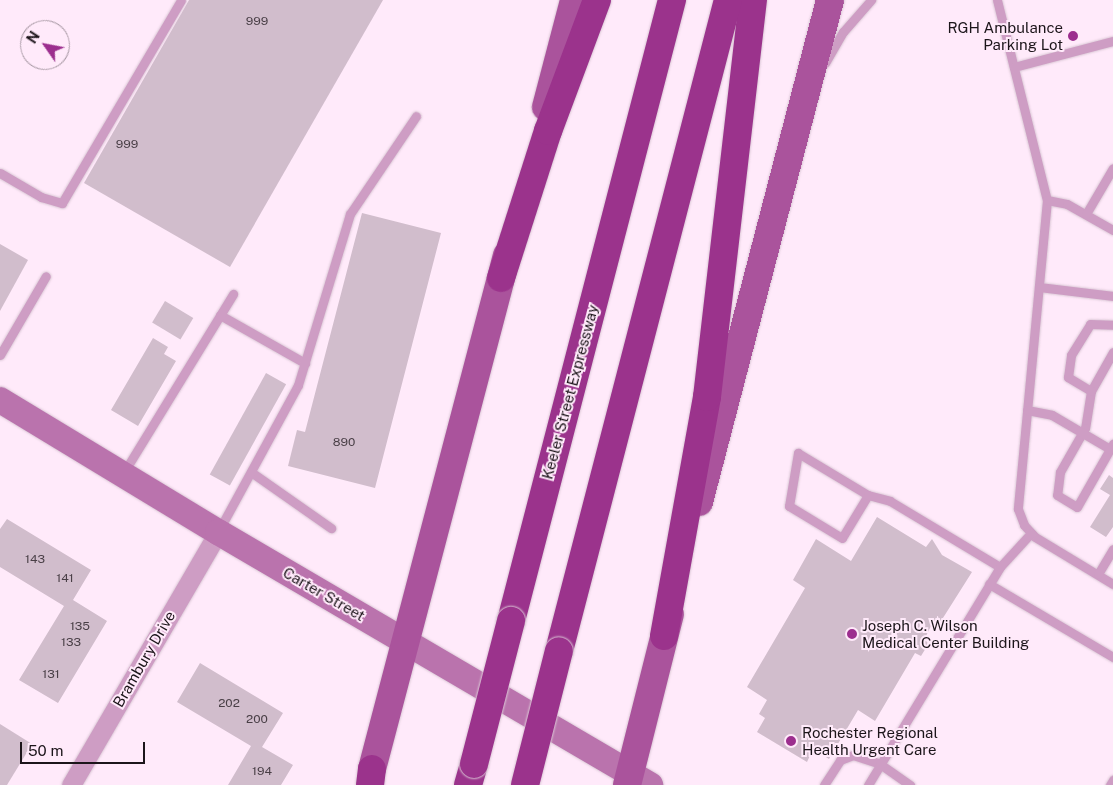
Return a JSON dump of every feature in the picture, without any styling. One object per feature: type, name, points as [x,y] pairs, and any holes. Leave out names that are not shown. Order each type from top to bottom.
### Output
[{"type":"highway","points":[[501,278],[548,131],[597,0]]},
{"type":"highway","name":"Keeler Street Expressway","points":[[471,775],[672,0]]},
{"type":"highway","points":[[525,785],[728,0]]},
{"type":"highway","points":[[664,636],[707,397],[753,0]]},
{"type":"main road","points":[[370,780],[574,0]]},
{"type":"main road","points":[[635,781],[664,636],[830,0]]},
{"type":"main road","name":"Carter Street","points":[[0,400],[635,781]]},
{"type":"street","name":"Brambury Drive","points":[[71,785],[218,532]]},
{"type":"lane","points":[[0,172],[41,197],[62,203],[181,0]]},
{"type":"lane","points":[[798,120],[836,43],[871,0]]},
{"type":"lane","points":[[997,0],[1048,200],[1018,504],[1022,520],[1031,533],[1113,584]]},
{"type":"lane","points":[[1014,67],[1113,42]]},
{"type":"lane","points":[[218,532],[298,385],[350,214],[416,116]]},
{"type":"lane","points":[[1086,214],[1113,168]]},
{"type":"lane","points":[[1048,200],[1068,204],[1113,230]]},
{"type":"lane","points":[[0,355],[46,276]]},
{"type":"lane","points":[[1039,287],[1113,296]]},
{"type":"lane","points":[[123,474],[233,294]]},
{"type":"lane","points":[[220,315],[305,363]]},
{"type":"lane","points":[[1091,391],[1068,377],[1072,355],[1090,324],[1113,325]]},
{"type":"lane","points":[[1027,410],[1044,412],[1082,433],[1112,447],[1077,507],[1057,495],[1060,472],[1082,433],[1088,416],[1091,391],[1113,352]]},
{"type":"lane","points":[[868,495],[842,538],[789,506],[798,453],[868,495],[890,501],[1000,567]]},
{"type":"lane","points":[[251,472],[331,528]]},
{"type":"lane","points":[[868,785],[989,584],[1000,567],[1031,533]]},
{"type":"lane","points":[[1098,574],[1113,549]]},
{"type":"lane","points":[[989,584],[1113,657]]},
{"type":"lane","points":[[824,785],[845,757],[864,757],[880,764],[910,785]]},
{"type":"lane","points":[[1110,785],[1113,780]]},
{"type":"building","points":[[189,0],[383,0],[230,267],[84,183]]},
{"type":"building","points":[[362,213],[441,233],[375,488],[288,466],[297,430],[305,432]]},
{"type":"building","points":[[0,244],[28,260],[0,311]]},
{"type":"building","points":[[165,301],[193,318],[180,339],[152,322]]},
{"type":"building","points":[[153,338],[168,347],[164,354],[176,361],[138,426],[111,410]]},
{"type":"building","points":[[266,373],[286,384],[230,486],[210,474]]},
{"type":"building","points":[[1109,475],[1113,478],[1113,527],[1106,537],[1090,527],[1110,495],[1100,489]]},
{"type":"building","name":"Joseph C. Wilson Medical Center Building","points":[[877,517],[926,547],[932,539],[942,555],[972,572],[936,629],[931,626],[924,640],[929,643],[921,656],[915,653],[875,721],[858,710],[829,759],[813,749],[807,762],[757,732],[765,718],[759,714],[767,700],[747,687],[805,588],[793,580],[816,539],[851,561]]},
{"type":"building","points":[[7,519],[91,570],[73,600],[107,621],[58,703],[19,680],[64,606],[0,567],[0,529]]},
{"type":"building","points":[[200,663],[283,713],[262,747],[293,765],[281,785],[228,785],[251,746],[177,702]]},
{"type":"building","points":[[0,724],[32,744],[7,785],[0,785]]},
{"type":"place","name":"RGH Ambulance Parking Lot","points":[[1073,36]]},
{"type":"place","name":"Joseph C. Wilson Medical Center Building","points":[[852,634]]},
{"type":"place","name":"Rochester Regional Health Urgent Care","points":[[791,741]]}]
